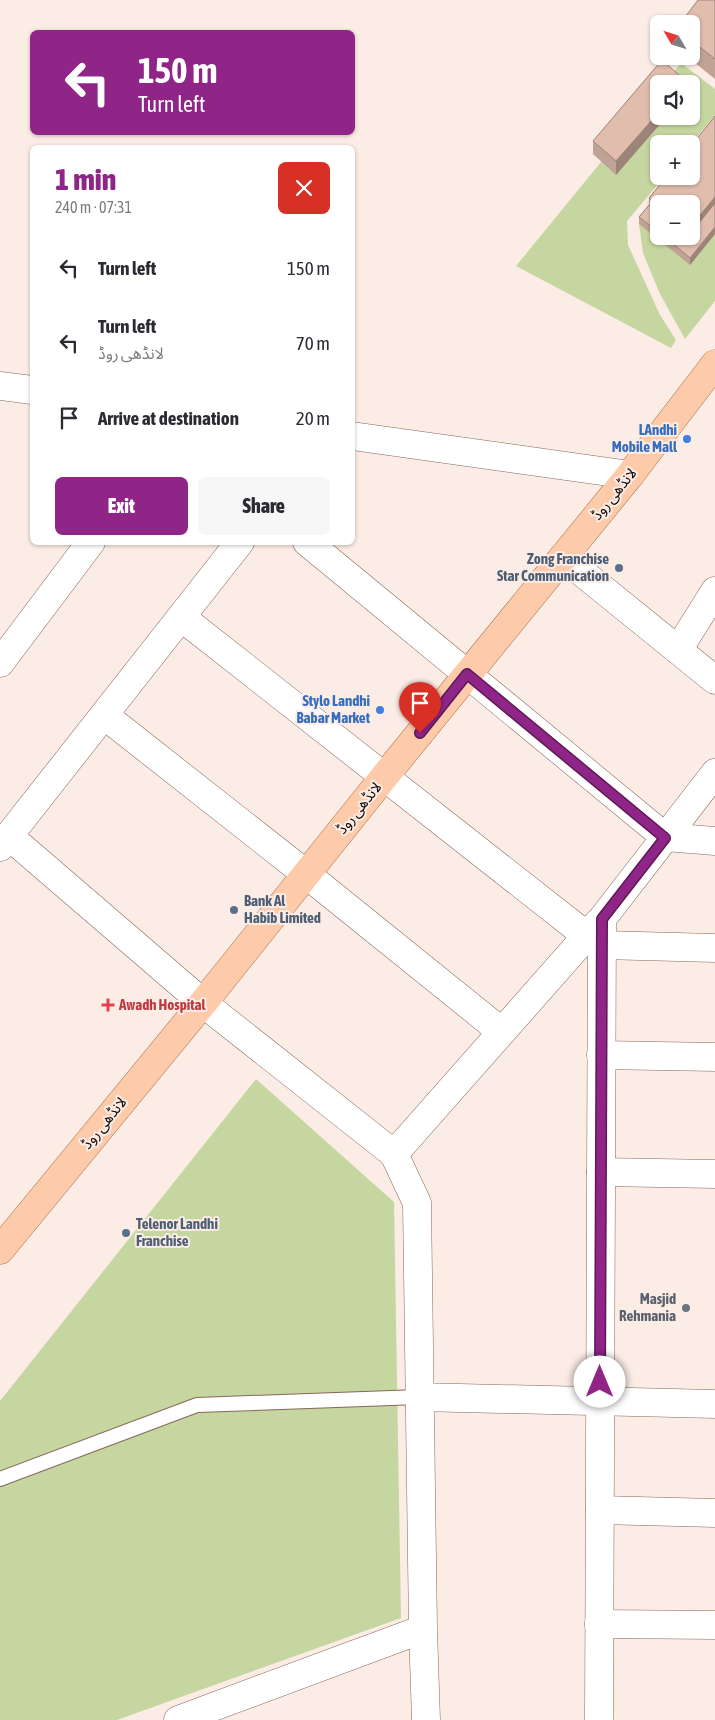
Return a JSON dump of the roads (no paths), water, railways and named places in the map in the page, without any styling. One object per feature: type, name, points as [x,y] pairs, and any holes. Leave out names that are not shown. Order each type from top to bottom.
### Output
[{"type":"main road","name":"لانڈھی روڈ","points":[[0,1250],[203,1003],[467,674],[630,475],[715,364]]},
{"type":"street","points":[[0,386],[30,390]]},
{"type":"street","points":[[355,436],[630,475]]},
{"type":"street","points":[[0,663],[89,545]]},
{"type":"street","points":[[238,545],[4,841],[203,1003],[394,1154],[417,1203],[426,1720]]},
{"type":"street","points":[[311,545],[665,838],[715,841]]},
{"type":"street","points":[[563,557],[715,680]]},
{"type":"street","points":[[678,650],[715,591]]},
{"type":"street","points":[[182,617],[384,777],[597,933],[715,948]]},
{"type":"street","points":[[104,715],[502,1032]]},
{"type":"street","points":[[394,1154],[502,1032],[597,933],[665,838],[715,773]]},
{"type":"street","points":[[597,933],[601,1055],[599,1720]]},
{"type":"street","points":[[601,1055],[715,1057]]},
{"type":"street","points":[[601,1172],[715,1174]]},
{"type":"street","points":[[419,1397],[715,1404]]},
{"type":"street","points":[[600,1510],[715,1513]]},
{"type":"street","points":[[599,1624],[715,1625]]},
{"type":"street","points":[[178,1720],[423,1629]]},
{"type":"lane","points":[[0,1480],[197,1405],[419,1397]]},
{"type":"place","name":"LAndhi Mobile Mall","points":[[687,439]]},
{"type":"place","name":"Zong Franchise Star Communication","points":[[619,568]]},
{"type":"place","name":"Stylo Landhi Babar Market","points":[[380,710]]},
{"type":"place","name":"Bank Al Habib Limited","points":[[234,910]]},
{"type":"place","name":"Awadh Hospital","points":[[108,1005]]},
{"type":"place","name":"Telenor Landhi Franchise","points":[[126,1233]]},
{"type":"place","name":"Masjid Rehmania","points":[[686,1308]]}]
